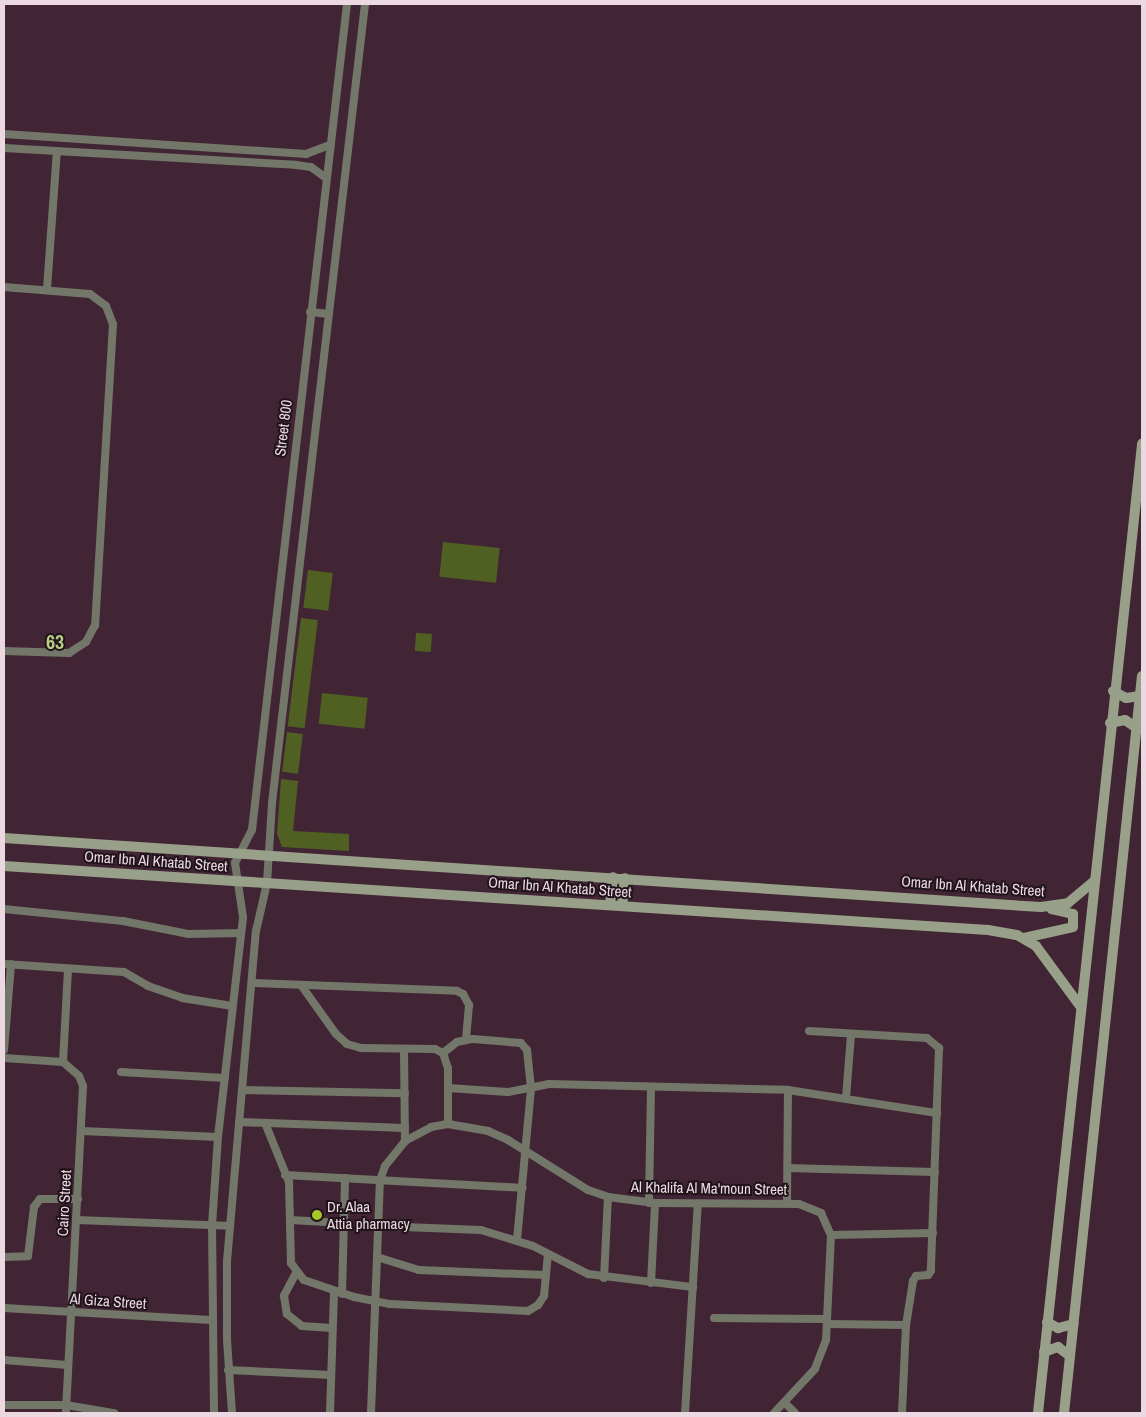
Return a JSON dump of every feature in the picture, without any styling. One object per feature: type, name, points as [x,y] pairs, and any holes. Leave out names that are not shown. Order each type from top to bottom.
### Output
[{"type":"street","name":"Street 800","points":[[239,852],[248,842],[252,830],[310,312],[347,4]]},
{"type":"street","points":[[232,1413],[228,1370],[227,1261],[257,924],[267,883],[328,314],[365,4]]},
{"type":"street","points":[[343,38],[360,40]]},
{"type":"street","points":[[4,134],[306,154],[330,145]]},
{"type":"street","points":[[140,156],[141,143]]},
{"type":"street","points":[[4,148],[305,166],[326,178]]},
{"type":"street","points":[[48,289],[57,151]]},
{"type":"street","points":[[4,287],[48,289],[90,294],[106,306],[113,324],[95,625],[86,642],[69,653],[4,651]]},
{"type":"street","points":[[310,312],[328,314]]},
{"type":"street","points":[[1038,1413],[1110,723],[1142,444]]},
{"type":"street","points":[[1064,1413],[1142,676]]},
{"type":"street","points":[[1114,691],[1126,698],[1140,696]]},
{"type":"street","points":[[1110,723],[1125,720],[1136,728]]},
{"type":"street","name":"Omar Ibn Al Khatab Street","points":[[4,838],[239,852],[1041,907],[1068,902],[1082,894],[1093,882]]},
{"type":"street","points":[[214,1413],[211,1320],[212,1225],[218,1137],[243,922],[242,900],[234,863],[239,852]]},
{"type":"street","name":"Omar Ibn Al Khatab Street","points":[[4,866],[988,930],[1024,938],[1042,951],[1080,1006]]},
{"type":"street","points":[[610,905],[613,877]]},
{"type":"street","points":[[622,906],[625,878]]},
{"type":"street","points":[[1024,938],[1068,930],[1075,924],[1071,913],[1041,907]]},
{"type":"street","points":[[4,909],[123,922],[188,934],[242,933]]},
{"type":"street","points":[[243,922],[257,924]]},
{"type":"street","points":[[4,1050],[7,964],[124,972],[148,986],[182,998],[232,1006]]},
{"type":"street","points":[[4,1058],[63,1062],[68,969]]},
{"type":"street","points":[[252,983],[457,991],[463,994],[469,1005],[466,1040]]},
{"type":"street","points":[[301,985],[336,1034],[347,1044],[361,1048],[435,1049],[443,1053],[447,1060],[448,1124]]},
{"type":"street","points":[[808,1031],[927,1038],[934,1042],[939,1056],[931,1271],[928,1275],[914,1278],[906,1325],[902,1413]]},
{"type":"street","points":[[846,1098],[851,1034]]},
{"type":"street","points":[[443,1053],[466,1040],[516,1042],[525,1046],[531,1089],[517,1240]]},
{"type":"street","points":[[404,1049],[406,1141]]},
{"type":"street","name":"Cairo Street","points":[[63,1062],[79,1076],[83,1086],[66,1409]]},
{"type":"street","points":[[122,1072],[225,1078]]},
{"type":"street","points":[[448,1088],[508,1092],[549,1084],[788,1090],[937,1113]]},
{"type":"street","points":[[651,1283],[652,1087]]},
{"type":"street","points":[[242,1090],[405,1093]]},
{"type":"street","points":[[788,1090],[788,1203]]},
{"type":"street","points":[[239,1122],[405,1128]]},
{"type":"street","points":[[265,1123],[290,1191],[291,1263],[296,1273],[304,1280],[338,1293],[375,1302],[528,1311],[538,1305],[544,1296],[548,1254]]},
{"type":"street","name":"Al Khalifa Al Ma'moun Street","points":[[371,1413],[380,1180],[385,1166],[406,1141],[431,1127],[448,1124],[488,1131],[588,1190],[608,1198],[652,1203],[788,1203],[811,1206],[821,1213],[831,1235],[824,1347],[815,1369],[774,1413]]},
{"type":"street","points":[[82,1131],[218,1137]]},
{"type":"street","points":[[788,1168],[935,1172]]},
{"type":"street","points":[[285,1174],[523,1188]]},
{"type":"street","points":[[330,1413],[332,1328],[338,1293],[344,1223],[345,1178]]},
{"type":"street","points":[[4,1258],[28,1256],[34,1207],[40,1198],[78,1199]]},
{"type":"street","points":[[604,1278],[608,1198]]},
{"type":"street","points":[[685,1413],[698,1203]]},
{"type":"street","points":[[77,1220],[230,1226]]},
{"type":"street","points":[[290,1220],[344,1223]]},
{"type":"street","points":[[378,1226],[462,1227],[517,1240],[548,1254],[572,1268],[604,1278],[693,1287]]},
{"type":"street","points":[[831,1235],[933,1233]]},
{"type":"street","points":[[377,1258],[419,1270],[546,1275]]},
{"type":"street","points":[[296,1273],[284,1296],[287,1314],[302,1326],[332,1328]]},
{"type":"street","name":"Al Giza Street","points":[[4,1308],[211,1320]]},
{"type":"street","points":[[714,1318],[906,1325]]},
{"type":"street","points":[[1047,1322],[1058,1328],[1074,1324]]},
{"type":"street","points":[[1044,1352],[1058,1347],[1070,1356]]},
{"type":"street","points":[[4,1360],[68,1365]]},
{"type":"street","points":[[228,1370],[331,1375]]},
{"type":"street","points":[[785,1403],[795,1413]]},
{"type":"street","points":[[4,1404],[114,1413]]},
{"type":"green space","points":[[443,542],[500,548],[496,583],[439,577]]},
{"type":"green space","points":[[308,570],[333,573],[328,611],[303,608]]},
{"type":"green space","points":[[301,618],[318,620],[305,728],[288,726]]},
{"type":"green space","points":[[416,633],[432,634],[431,652],[415,651]]},
{"type":"green space","points":[[322,693],[368,698],[365,729],[319,724]]},
{"type":"green space","points":[[287,732],[303,734],[298,774],[282,772]]},
{"type":"green space","points":[[281,779],[298,781],[293,831],[349,834],[349,851],[282,847],[277,834]]},
{"type":"place","name":"Dr. Alaa Attia pharmacy","points":[[317,1215]]},
{"type":"district","name":"63","points":[[55,641]]}]
